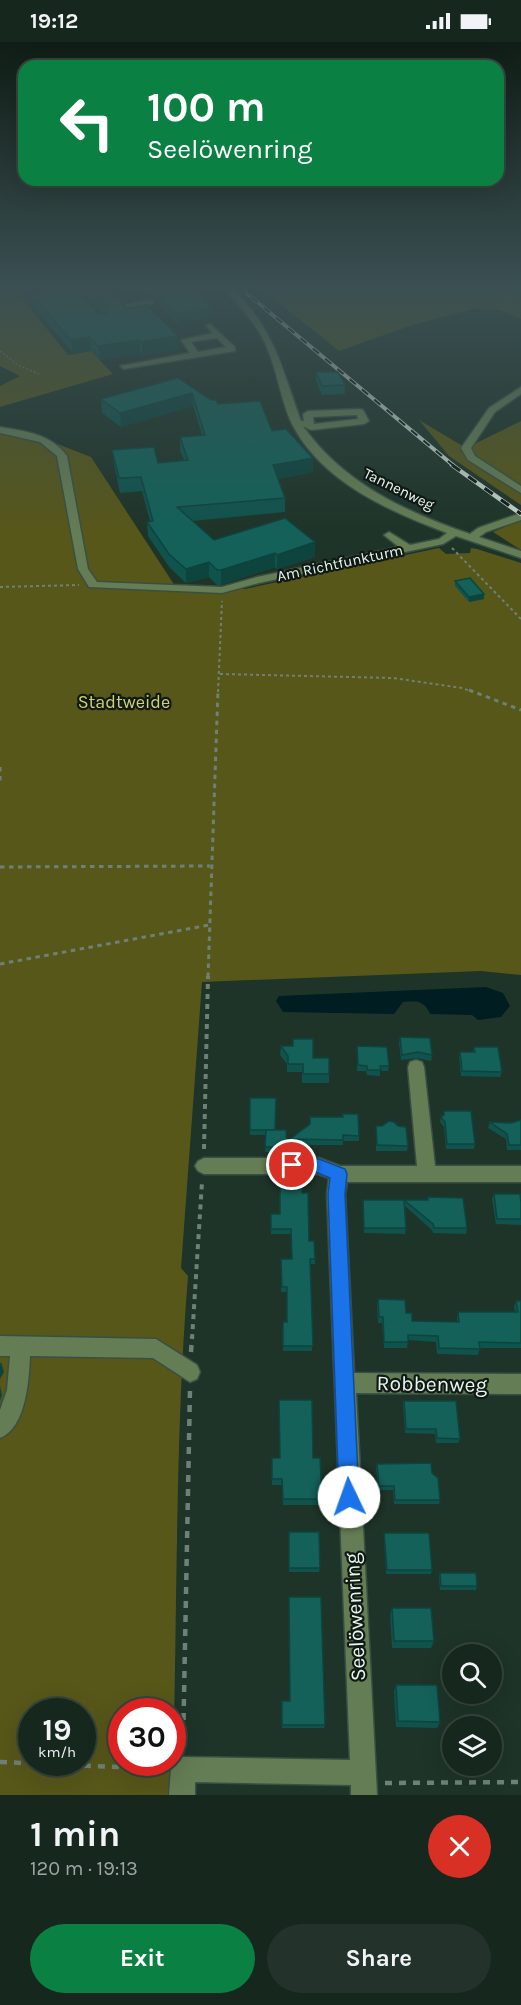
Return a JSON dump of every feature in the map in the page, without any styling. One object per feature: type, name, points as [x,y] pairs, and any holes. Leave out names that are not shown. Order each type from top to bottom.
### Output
[{"type":"street","name":"Tannenweg","points":[[279,369],[303,436],[321,457],[363,490],[400,509],[521,555]]},
{"type":"street","points":[[521,390],[492,410],[466,448],[471,458],[521,490]]},
{"type":"street","points":[[360,412],[364,421],[311,427],[309,423],[308,414],[360,412]]},
{"type":"street","points":[[297,424],[309,423]]},
{"type":"street","points":[[0,430],[45,441],[58,448],[62,456],[83,569],[93,585]]},
{"type":"street","points":[[472,537],[482,530],[521,516]]},
{"type":"street","name":"Am Richtfunkturm","points":[[93,585],[222,590],[257,580],[443,541],[455,531]]},
{"type":"street","points":[[389,535],[409,549]]},
{"type":"street","points":[[416,1067],[427,1173]]},
{"type":"street","points":[[204,1166],[319,1166],[339,1174],[521,1174]]},
{"type":"street","name":"Seelöwenring","points":[[339,1174],[336,1194],[363,1784]]},
{"type":"street","points":[[0,1346],[156,1349],[190,1372]]},
{"type":"street","points":[[0,1428],[16,1401],[21,1347]]},
{"type":"street","name":"Robbenweg","points":[[344,1383],[521,1384]]},
{"type":"street","points":[[186,1769],[363,1784]]},
{"type":"street","points":[[182,1795],[183,1776]]},
{"type":"path","points":[[27,369],[39,374]]},
{"type":"path","points":[[443,541],[459,554],[521,619]]},
{"type":"path","points":[[0,587],[93,585]]},
{"type":"path","points":[[220,674],[393,678],[462,688],[521,710]]},
{"type":"path","points":[[0,767],[0,783]]},
{"type":"path","points":[[0,867],[210,866]]},
{"type":"path","points":[[0,964],[209,925]]},
{"type":"path","points":[[0,1762],[108,1766]]},
{"type":"path","points":[[363,1784],[521,1782]]},
{"type":"green space","points":[[6,369],[108,369],[113,374],[0,407],[0,386],[20,376]]},
{"type":"green space","points":[[419,420],[466,448],[521,421],[521,505],[449,456]]},
{"type":"green space","name":"Stadtweide","points":[[0,429],[27,432],[91,457],[175,586],[245,589],[439,548],[446,554],[470,553],[471,548],[477,549],[521,563],[521,975],[481,971],[202,982],[181,1268],[188,1276],[180,1406],[174,1698],[108,1698],[108,1776],[173,1776],[172,1795],[0,1795]]},
{"type":"green space","points":[[521,520],[521,550],[493,532]]},
{"type":"water","points":[[486,987],[503,993],[510,1006],[501,1017],[478,1020],[472,1015],[430,1014],[423,1004],[412,1001],[403,1002],[394,1014],[283,1012],[276,1001],[279,996]]},
{"type":"building","points":[[316,372],[338,372],[345,385],[322,386]]},
{"type":"building","points":[[178,378],[211,400],[216,400],[218,404],[260,401],[272,431],[286,429],[313,458],[273,465],[285,498],[177,507],[214,540],[285,518],[315,542],[221,570],[217,570],[209,562],[186,569],[169,554],[147,522],[153,521],[141,477],[119,478],[112,450],[154,447],[158,463],[188,460],[180,437],[205,435],[192,393],[120,413],[101,399]]},
{"type":"building","points":[[470,578],[484,594],[469,597],[455,581]]},
{"type":"building","points":[[400,1037],[430,1038],[432,1055],[418,1052],[402,1055]]},
{"type":"building","points":[[293,1039],[313,1039],[313,1058],[329,1058],[329,1074],[303,1074],[303,1064],[288,1064],[288,1056],[281,1046],[293,1046]]},
{"type":"building","points":[[357,1046],[387,1047],[389,1066],[380,1066],[381,1070],[367,1070],[367,1066],[358,1065]]},
{"type":"building","points":[[474,1047],[498,1047],[502,1072],[462,1071],[460,1052],[475,1052]]},
{"type":"building","points":[[250,1098],[276,1098],[275,1130],[250,1130]]},
{"type":"building","points":[[444,1111],[471,1111],[475,1144],[447,1144],[445,1122],[441,1117]]},
{"type":"building","points":[[342,1114],[358,1114],[359,1136],[343,1135],[343,1140],[290,1139],[310,1124],[310,1117],[343,1117]]},
{"type":"building","points":[[521,1120],[521,1145],[509,1145],[507,1134],[490,1122],[511,1123]]},
{"type":"building","points":[[389,1121],[406,1127],[408,1146],[377,1145],[376,1126],[382,1126]]},
{"type":"building","points":[[266,1130],[286,1130],[287,1147],[265,1147]]},
{"type":"building","points":[[280,1181],[302,1181],[302,1193],[308,1193],[309,1241],[314,1241],[315,1259],[310,1259],[313,1346],[283,1346],[283,1322],[287,1322],[287,1287],[282,1287],[281,1259],[292,1259],[291,1229],[271,1229],[271,1214],[280,1214]]},
{"type":"building","points":[[494,1194],[520,1194],[521,1219],[497,1219]]},
{"type":"building","points":[[428,1197],[463,1198],[467,1228],[434,1228],[433,1224],[404,1200],[428,1200]]},
{"type":"building","points":[[363,1200],[404,1200],[406,1228],[364,1228]]},
{"type":"building","points":[[378,1299],[405,1300],[406,1313],[412,1313],[412,1321],[459,1322],[458,1312],[518,1312],[516,1301],[521,1301],[521,1343],[479,1342],[480,1349],[439,1348],[438,1336],[408,1335],[408,1342],[384,1342],[383,1317],[379,1317]]},
{"type":"building","points":[[279,1400],[312,1400],[313,1458],[320,1458],[322,1499],[283,1499],[282,1479],[272,1479],[272,1458],[280,1458]]},
{"type":"building","points":[[404,1401],[456,1401],[460,1439],[437,1438],[436,1429],[406,1429]]},
{"type":"building","points":[[431,1463],[432,1473],[438,1478],[440,1500],[395,1500],[394,1486],[379,1486],[377,1464]]},
{"type":"building","points":[[289,1532],[319,1532],[320,1568],[289,1568]]},
{"type":"building","points":[[384,1533],[429,1533],[432,1570],[387,1570]]},
{"type":"building","points":[[440,1573],[476,1573],[477,1586],[441,1586]]},
{"type":"building","points":[[289,1597],[321,1597],[325,1725],[282,1725],[282,1701],[290,1701]]},
{"type":"building","points":[[392,1608],[431,1608],[434,1641],[394,1641]]},
{"type":"building","points":[[396,1685],[437,1685],[440,1722],[398,1721]]},
{"type":"railway","points":[[337,369],[454,466]]},
{"type":"railway","points":[[452,465],[521,514]]},
{"type":"route","points":[[292,1165],[319,1166],[339,1174],[336,1194],[349,1497]]}]
